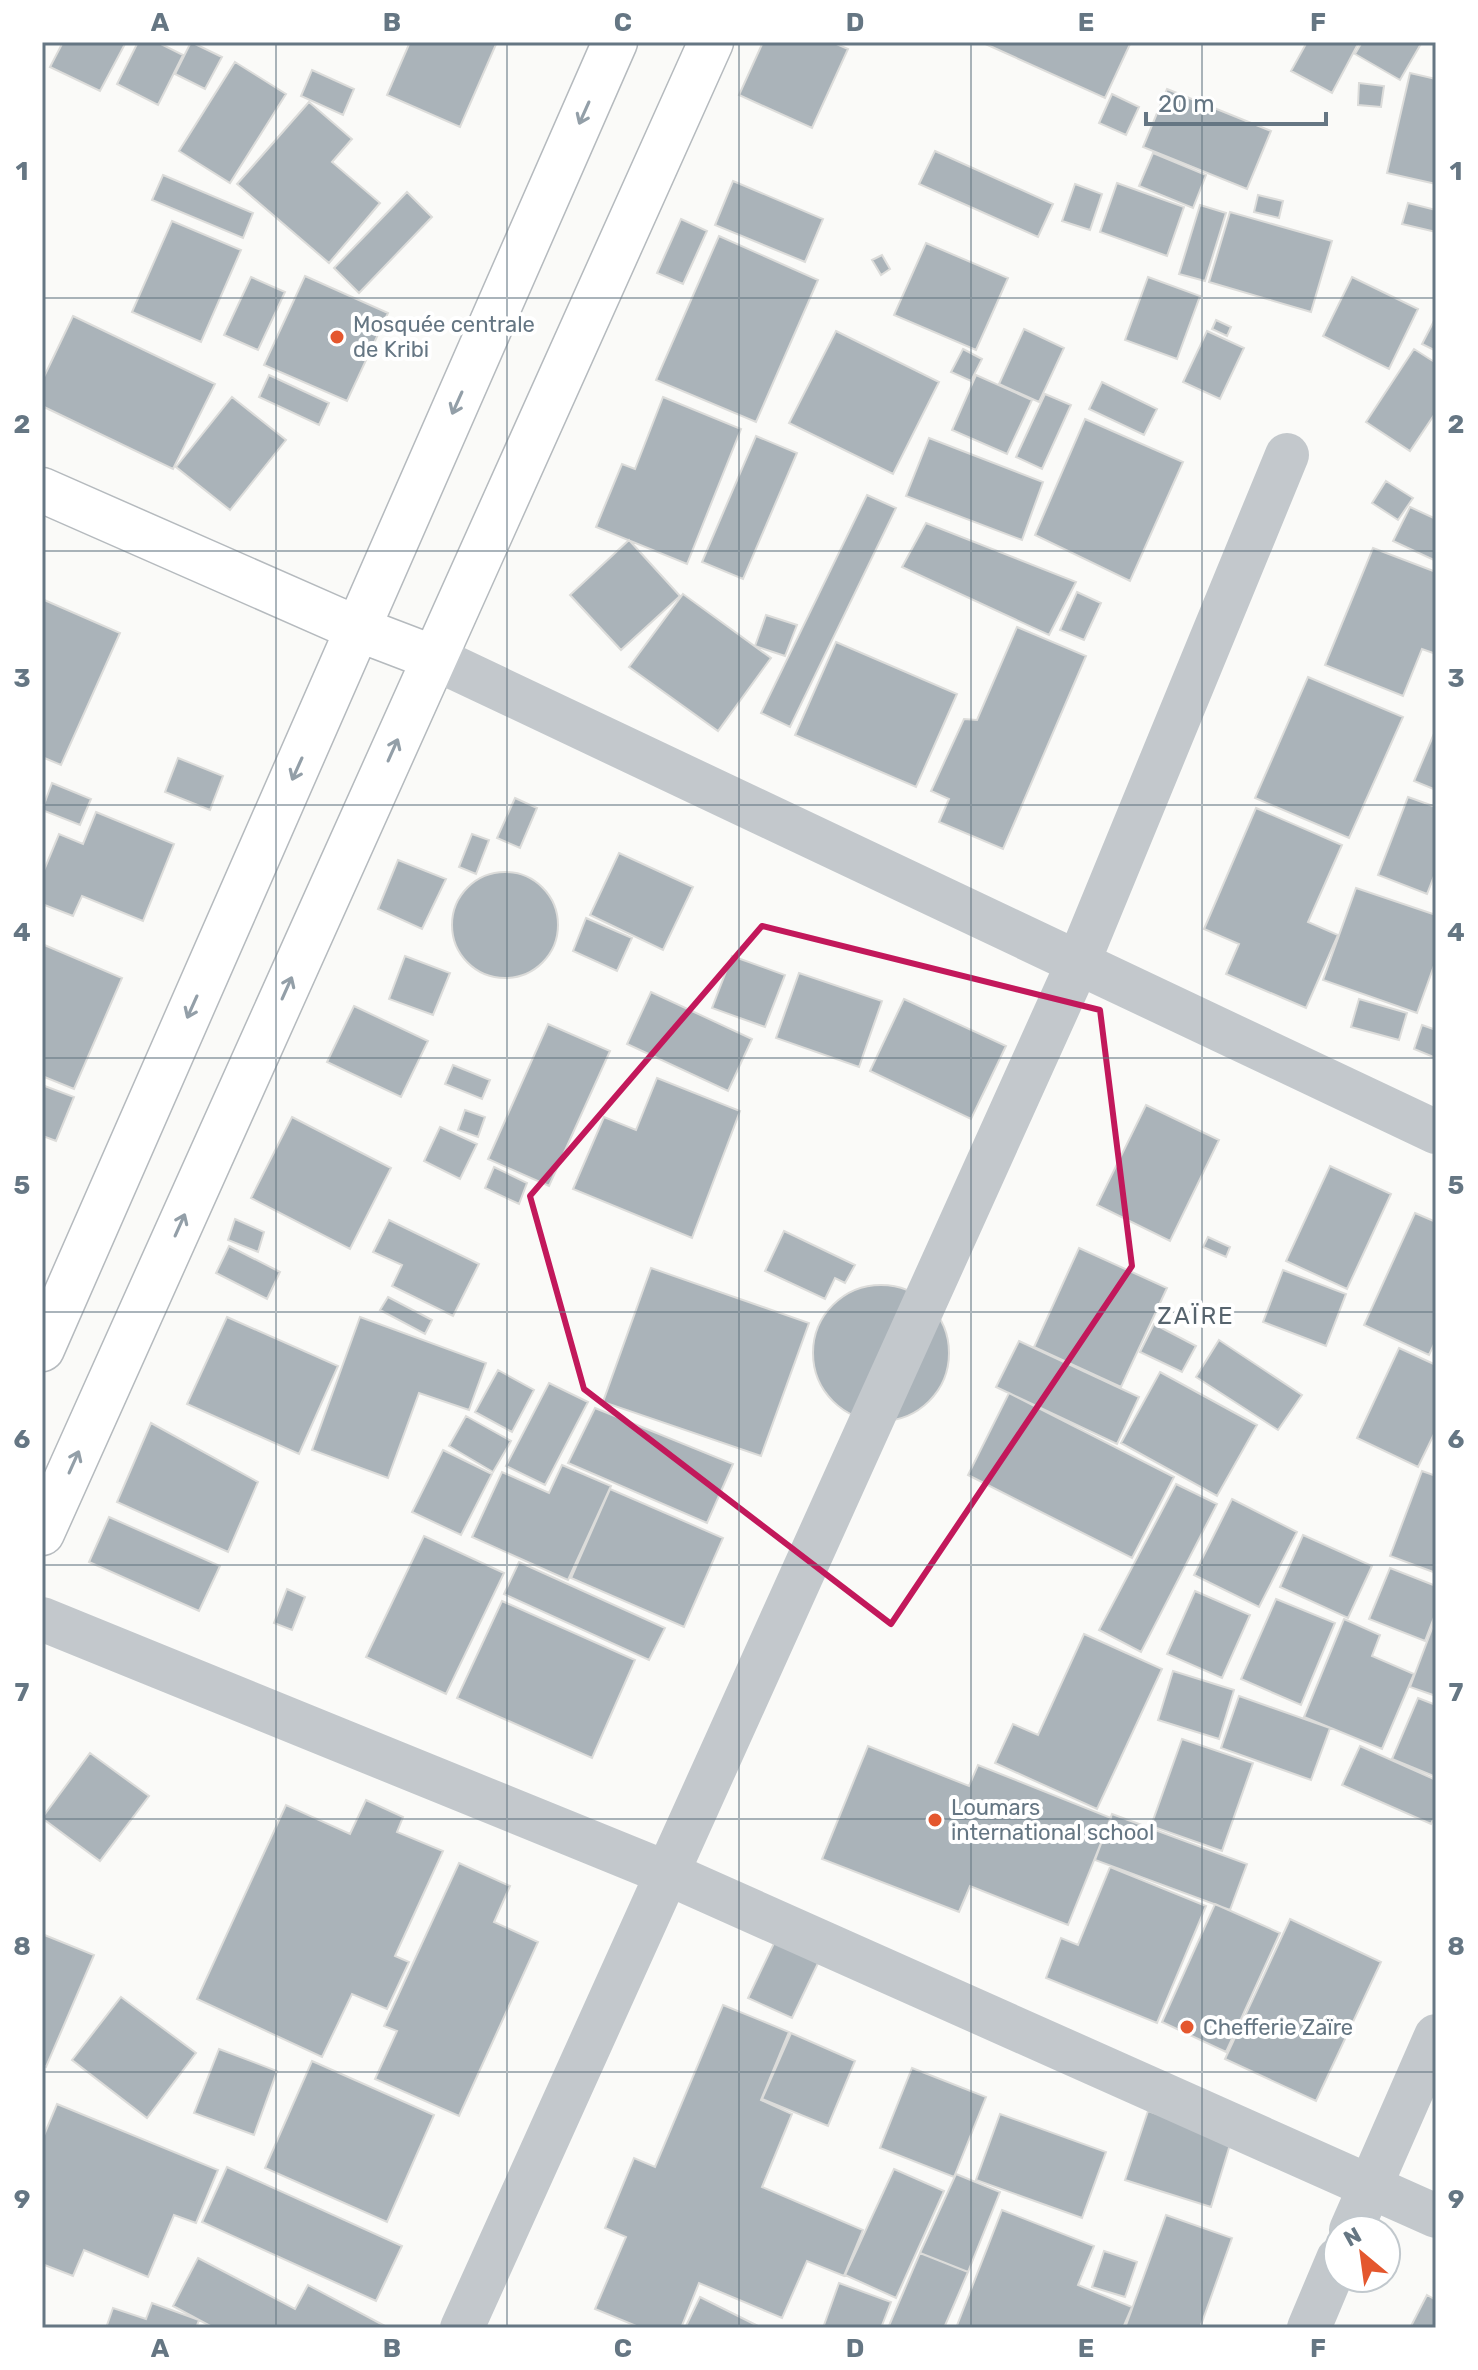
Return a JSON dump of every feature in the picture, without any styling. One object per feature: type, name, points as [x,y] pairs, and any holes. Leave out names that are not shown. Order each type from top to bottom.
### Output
[{"type":"main road","points":[[42,1349],[615,42]]},
{"type":"main road","points":[[42,1533],[711,42]]},
{"type":"main road","points":[[42,490],[358,629],[434,658]]},
{"type":"street","points":[[462,2328],[1078,963],[1287,455]]},
{"type":"street","points":[[434,658],[1436,1132]]},
{"type":"street","points":[[42,1619],[669,1874],[1436,2216]]},
{"type":"street","points":[[1358,2214],[1436,2036]]},
{"type":"street","points":[[1309,2328],[1323,2294]]},
{"type":"highlighted area","points":[[762,926],[1100,1010],[1132,1266],[891,1624],[584,1389],[530,1196]]},
{"type":"building","points":[[63,42],[126,42],[100,91],[50,67]]},
{"type":"building","points":[[138,42],[157,42],[183,55],[158,105],[117,84]]},
{"type":"building","points":[[191,42],[222,57],[205,89],[175,74]]},
{"type":"building","points":[[410,42],[497,42],[460,127],[387,95]]},
{"type":"building","points":[[763,42],[832,42],[848,49],[812,128],[739,95]]},
{"type":"building","points":[[981,42],[1131,42],[1105,98]]},
{"type":"building","points":[[1307,42],[1359,42],[1332,93],[1291,71]]},
{"type":"building","points":[[1362,42],[1422,42],[1400,80],[1355,54]]},
{"type":"building","points":[[235,62],[286,94],[230,183],[179,151]]},
{"type":"building","points":[[312,70],[354,89],[343,115],[301,96]]},
{"type":"building","points":[[1410,73],[1436,79],[1436,184],[1387,173]]},
{"type":"building","points":[[1359,83],[1384,86],[1381,107],[1358,105]]},
{"type":"building","points":[[1167,89],[1271,131],[1247,189],[1143,147]]},
{"type":"building","points":[[1112,94],[1139,107],[1126,135],[1099,123]]},
{"type":"building","points":[[309,102],[352,139],[332,162],[380,203],[329,263],[237,184]]},
{"type":"building","points":[[935,151],[1053,204],[1038,237],[919,184]]},
{"type":"building","points":[[1153,153],[1206,175],[1193,208],[1139,186]]},
{"type":"building","points":[[163,175],[253,213],[243,238],[152,200]]},
{"type":"building","points":[[733,181],[823,219],[805,262],[715,225]]},
{"type":"building","points":[[1117,183],[1184,207],[1167,256],[1100,232]]},
{"type":"building","points":[[1075,184],[1102,194],[1090,230],[1062,221]]},
{"type":"building","points":[[407,192],[432,217],[359,293],[334,268]]},
{"type":"building","points":[[1258,195],[1283,201],[1279,218],[1254,212]]},
{"type":"building","points":[[1408,203],[1436,210],[1436,232],[1402,224]]},
{"type":"building","points":[[1200,205],[1226,213],[1205,281],[1179,274]]},
{"type":"building","points":[[1230,212],[1332,241],[1311,312],[1209,282]]},
{"type":"building","points":[[681,219],[707,231],[683,284],[657,273]]},
{"type":"building","points":[[172,221],[241,250],[201,342],[132,312]]},
{"type":"building","points":[[719,236],[818,280],[756,422],[656,380]]},
{"type":"building","points":[[926,243],[1008,278],[976,350],[894,315]]},
{"type":"building","points":[[882,255],[890,269],[881,275],[872,260]]},
{"type":"building","points":[[305,276],[388,313],[347,401],[264,365]]},
{"type":"building","points":[[251,277],[285,292],[258,350],[224,335]]},
{"type":"building","points":[[1148,277],[1200,296],[1177,359],[1125,340]]},
{"type":"building","points":[[1352,277],[1418,309],[1389,369],[1323,336]]},
{"type":"building","points":[[73,316],[215,384],[173,469],[42,406],[42,381]]},
{"type":"building","points":[[1436,317],[1436,351],[1422,344]]},
{"type":"building","points":[[1216,320],[1231,327],[1227,336],[1212,329]]},
{"type":"building","points":[[1024,329],[1064,348],[1039,402],[999,384]]},
{"type":"building","points":[[836,331],[939,382],[893,474],[789,423]]},
{"type":"building","points":[[1207,331],[1244,348],[1220,399],[1183,382]]},
{"type":"building","points":[[963,349],[982,359],[971,381],[951,372]]},
{"type":"building","points":[[1414,349],[1436,363],[1436,412],[1410,451],[1366,422]]},
{"type":"building","points":[[269,375],[329,403],[319,425],[259,397]]},
{"type":"building","points":[[976,375],[1032,400],[1007,454],[952,430]]},
{"type":"building","points":[[1102,382],[1157,409],[1144,435],[1089,409]]},
{"type":"building","points":[[1045,394],[1071,405],[1042,469],[1016,457]]},
{"type":"building","points":[[232,397],[286,440],[230,510],[176,467]]},
{"type":"building","points":[[663,397],[741,429],[687,564],[596,527],[622,464],[635,469]]},
{"type":"building","points":[[1085,419],[1183,462],[1130,581],[1035,535]]},
{"type":"building","points":[[756,436],[797,453],[743,579],[702,562]]},
{"type":"building","points":[[929,438],[1043,482],[1022,540],[906,496]]},
{"type":"building","points":[[1386,481],[1413,498],[1398,520],[1372,503]]},
{"type":"building","points":[[867,495],[896,508],[790,727],[761,713]]},
{"type":"building","points":[[1410,507],[1436,519],[1436,561],[1393,541]]},
{"type":"building","points":[[926,523],[1076,582],[1049,635],[902,567]]},
{"type":"building","points":[[629,540],[680,596],[621,650],[570,595]]},
{"type":"building","points":[[1373,548],[1436,572],[1436,654],[1422,649],[1403,696],[1325,665]]},
{"type":"building","points":[[1077,592],[1101,603],[1084,640],[1060,630]]},
{"type":"building","points":[[683,594],[771,658],[718,731],[629,667]]},
{"type":"building","points":[[42,599],[120,633],[61,765],[42,757]]},
{"type":"building","points":[[766,615],[797,625],[785,656],[755,646]]},
{"type":"building","points":[[1017,627],[1086,656],[1003,849],[939,822],[949,799],[931,791],[964,719],[977,720]]},
{"type":"building","points":[[836,642],[957,694],[916,787],[795,735]]},
{"type":"building","points":[[1308,677],[1403,717],[1349,838],[1255,798]]},
{"type":"building","points":[[1436,729],[1436,790],[1414,781]]},
{"type":"building","points":[[178,758],[223,776],[210,810],[165,792]]},
{"type":"building","points":[[52,783],[91,799],[80,825],[42,810]]},
{"type":"building","points":[[1408,797],[1436,807],[1436,871],[1427,894],[1378,875]]},
{"type":"building","points":[[515,798],[537,808],[520,848],[497,838]]},
{"type":"building","points":[[1256,808],[1342,845],[1308,922],[1338,935],[1306,1008],[1226,974],[1239,944],[1204,929]]},
{"type":"building","points":[[96,812],[174,844],[143,921],[82,896],[73,916],[42,904],[42,875],[59,834],[83,844]]},
{"type":"building","points":[[472,834],[489,840],[476,874],[459,867]]},
{"type":"building","points":[[619,853],[693,887],[663,950],[590,915]]},
{"type":"building","points":[[398,860],[446,879],[422,929],[378,909]]},
{"type":"building","points":[[505,872],[525,876],[542,888],[554,905],[558,925],[554,945],[542,962],[525,974],[505,978],[485,974],[468,962],[456,945],[452,925],[456,905],[468,888],[485,876]]},
{"type":"building","points":[[1356,888],[1436,915],[1436,960],[1417,1013],[1323,980]]},
{"type":"building","points":[[586,918],[632,938],[617,971],[573,951]]},
{"type":"building","points":[[42,944],[122,978],[74,1089],[42,1076]]},
{"type":"building","points":[[405,956],[450,973],[433,1015],[389,999]]},
{"type":"building","points":[[732,956],[785,975],[765,1027],[712,1008]]},
{"type":"building","points":[[799,973],[882,1001],[859,1067],[776,1038]]},
{"type":"building","points":[[651,992],[752,1039],[728,1091],[627,1044]]},
{"type":"building","points":[[904,999],[1006,1046],[971,1119],[870,1071]]},
{"type":"building","points":[[1359,999],[1407,1013],[1399,1040],[1351,1027]]},
{"type":"building","points":[[354,1006],[428,1041],[401,1097],[327,1062]]},
{"type":"building","points":[[548,1024],[610,1051],[549,1186],[488,1159]]},
{"type":"building","points":[[1422,1025],[1436,1030],[1436,1058],[1414,1049]]},
{"type":"building","points":[[453,1065],[490,1080],[482,1099],[445,1084]]},
{"type":"building","points":[[657,1078],[740,1111],[692,1238],[573,1189],[604,1117],[636,1130]]},
{"type":"building","points":[[42,1085],[74,1097],[56,1141],[43,1136],[42,1139]]},
{"type":"building","points":[[1146,1105],[1219,1140],[1170,1241],[1097,1205]]},
{"type":"building","points":[[465,1110],[485,1117],[478,1137],[458,1130]]},
{"type":"building","points":[[292,1117],[391,1168],[350,1249],[251,1198]]},
{"type":"building","points":[[440,1127],[477,1144],[460,1179],[424,1161]]},
{"type":"building","points":[[1330,1166],[1391,1194],[1347,1289],[1286,1261]]},
{"type":"building","points":[[494,1167],[527,1183],[519,1204],[485,1188]]},
{"type":"building","points":[[1415,1213],[1436,1222],[1436,1340],[1429,1355],[1364,1325]]},
{"type":"building","points":[[235,1219],[264,1232],[258,1252],[228,1240]]},
{"type":"building","points":[[389,1220],[479,1264],[453,1316],[392,1286],[402,1265],[373,1252]]},
{"type":"building","points":[[784,1231],[855,1265],[845,1283],[835,1278],[825,1299],[765,1271]]},
{"type":"building","points":[[1208,1237],[1230,1247],[1226,1257],[1203,1247]]},
{"type":"building","points":[[229,1246],[280,1272],[267,1299],[216,1273]]},
{"type":"building","points":[[1079,1248],[1167,1288],[1121,1387],[1034,1347]]},
{"type":"building","points":[[651,1268],[809,1323],[761,1456],[603,1402]]},
{"type":"building","points":[[1283,1270],[1346,1294],[1326,1346],[1263,1322]]},
{"type":"building","points":[[881,1285],[907,1290],[929,1305],[944,1327],[949,1353],[944,1379],[929,1401],[907,1416],[881,1421],[855,1416],[833,1401],[818,1379],[813,1353],[818,1327],[833,1305],[855,1290]]},
{"type":"building","points":[[388,1297],[432,1320],[425,1334],[380,1310]]},
{"type":"building","points":[[227,1317],[338,1366],[299,1454],[187,1404]]},
{"type":"building","points":[[360,1317],[486,1363],[469,1410],[419,1393],[388,1478],[312,1450]]},
{"type":"building","points":[[1154,1324],[1196,1346],[1182,1372],[1140,1352]]},
{"type":"building","points":[[1219,1340],[1302,1395],[1278,1430],[1196,1377]]},
{"type":"building","points":[[1019,1341],[1139,1397],[1117,1444],[996,1387]]},
{"type":"building","points":[[1399,1348],[1436,1365],[1436,1430],[1418,1467],[1357,1438]]},
{"type":"building","points":[[498,1370],[534,1390],[512,1432],[475,1412]]},
{"type":"building","points":[[1160,1372],[1257,1425],[1217,1496],[1121,1443]]},
{"type":"building","points":[[549,1383],[588,1402],[545,1485],[506,1466]]},
{"type":"building","points":[[1009,1393],[1174,1477],[1132,1558],[968,1475]]},
{"type":"building","points":[[595,1408],[733,1464],[707,1523],[568,1463]]},
{"type":"building","points":[[466,1416],[511,1441],[493,1472],[449,1446]]},
{"type":"building","points":[[151,1423],[258,1482],[228,1552],[117,1502]]},
{"type":"building","points":[[443,1450],[492,1474],[461,1535],[412,1512]]},
{"type":"building","points":[[562,1465],[611,1486],[568,1580],[472,1537],[502,1472],[549,1493]]},
{"type":"building","points":[[1422,1471],[1436,1476],[1436,1573],[1390,1556]]},
{"type":"building","points":[[1176,1484],[1217,1504],[1141,1652],[1099,1630]]},
{"type":"building","points":[[610,1489],[723,1538],[684,1627],[571,1578]]},
{"type":"building","points":[[1232,1499],[1297,1532],[1259,1607],[1194,1575]]},
{"type":"building","points":[[109,1517],[220,1566],[199,1611],[89,1562]]},
{"type":"building","points":[[1303,1535],[1372,1566],[1348,1618],[1280,1587]]},
{"type":"building","points":[[424,1536],[504,1573],[446,1694],[366,1657]]},
{"type":"building","points":[[519,1562],[665,1628],[649,1660],[504,1594]]},
{"type":"building","points":[[1390,1568],[1436,1586],[1436,1612],[1425,1641],[1369,1619]]},
{"type":"building","points":[[287,1589],[305,1597],[292,1630],[274,1623]]},
{"type":"building","points":[[1195,1591],[1250,1615],[1222,1678],[1167,1654]]},
{"type":"building","points":[[1276,1599],[1335,1623],[1301,1705],[1241,1679]]},
{"type":"building","points":[[502,1601],[635,1660],[592,1758],[457,1698]]},
{"type":"building","points":[[1436,1618],[1436,1696],[1410,1687]]},
{"type":"building","points":[[1344,1619],[1380,1635],[1372,1656],[1414,1674],[1382,1749],[1304,1717]]},
{"type":"building","points":[[1084,1634],[1162,1669],[1097,1809],[995,1763],[1013,1724],[1038,1735]]},
{"type":"building","points":[[1173,1671],[1234,1690],[1219,1739],[1158,1720]]},
{"type":"building","points":[[1239,1696],[1330,1728],[1311,1780],[1221,1748]]},
{"type":"building","points":[[1418,1698],[1436,1705],[1436,1777],[1392,1759]]},
{"type":"building","points":[[1182,1739],[1253,1763],[1222,1851],[1151,1826]]},
{"type":"building","points":[[868,1746],[969,1786],[978,1765],[1111,1818],[1068,1925],[970,1886],[959,1912],[822,1859]]},
{"type":"building","points":[[1360,1746],[1436,1780],[1436,1814],[1431,1824],[1342,1785]]},
{"type":"building","points":[[90,1753],[149,1796],[100,1861],[42,1818]]},
{"type":"building","points":[[366,1800],[403,1817],[397,1832],[443,1851],[395,1956],[409,1962],[387,2009],[352,1994],[322,2057],[197,1999],[286,1805],[350,1834]]},
{"type":"building","points":[[1112,1814],[1247,1864],[1230,1910],[1095,1860]]},
{"type":"building","points":[[459,1863],[510,1886],[494,1922],[538,1942],[459,2116],[375,2079],[397,2031],[384,2026]]},
{"type":"building","points":[[1110,1867],[1206,1906],[1157,2023],[1046,1978],[1061,1938],[1078,1945]]},
{"type":"building","points":[[1215,1904],[1280,1933],[1226,2052],[1162,2022]]},
{"type":"building","points":[[1290,1919],[1381,1962],[1316,2101],[1225,2059]]},
{"type":"building","points":[[42,1934],[94,1955],[46,2067],[42,2065]]},
{"type":"building","points":[[776,1939],[820,1959],[792,2018],[748,1998]]},
{"type":"building","points":[[121,1997],[196,2053],[147,2118],[72,2060]]},
{"type":"building","points":[[723,2005],[789,2032],[761,2100],[792,2114],[762,2187],[863,2230],[844,2276],[807,2261],[782,2318],[699,2283],[681,2328],[641,2328],[595,2309],[626,2237],[605,2228],[634,2158],[655,2167]]},
{"type":"building","points":[[791,2033],[855,2061],[828,2126],[762,2099]]},
{"type":"building","points":[[219,2049],[277,2071],[254,2135],[194,2113]]},
{"type":"building","points":[[312,2061],[434,2115],[387,2222],[265,2168]]},
{"type":"building","points":[[912,2068],[986,2097],[954,2177],[880,2148]]},
{"type":"building","points":[[57,2104],[218,2170],[196,2223],[174,2215],[148,2277],[84,2250],[73,2276],[42,2264],[42,2140]]},
{"type":"building","points":[[1148,2111],[1232,2138],[1211,2207],[1125,2180]]},
{"type":"building","points":[[1000,2114],[1106,2152],[1082,2218],[976,2180]]},
{"type":"building","points":[[227,2167],[402,2246],[376,2301],[202,2222]]},
{"type":"building","points":[[894,2169],[944,2191],[896,2298],[845,2275]]},
{"type":"building","points":[[956,2174],[1000,2192],[968,2272],[920,2253]]},
{"type":"building","points":[[1002,2210],[1094,2246],[1078,2285],[1132,2307],[1123,2328],[956,2328]]},
{"type":"building","points":[[1166,2215],[1232,2238],[1200,2328],[1125,2328]]},
{"type":"building","points":[[1104,2251],[1137,2262],[1125,2297],[1092,2287]]},
{"type":"building","points":[[920,2253],[968,2272],[944,2328],[888,2328]]},
{"type":"building","points":[[198,2258],[295,2309],[308,2285],[385,2326],[214,2328],[173,2306]]},
{"type":"building","points":[[839,2283],[891,2302],[881,2328],[823,2328]]},
{"type":"building","points":[[1427,2295],[1436,2300],[1436,2328],[1410,2328]]},
{"type":"building","points":[[700,2297],[762,2328],[685,2328]]},
{"type":"building","points":[[152,2303],[199,2320],[196,2328],[106,2328],[113,2308],[146,2319]]},
{"type":"place","name":"Mosquée centrale de Kribi","points":[[337,337]]},
{"type":"place","name":"Loumars international school","points":[[935,1820]]},
{"type":"place","name":"Chefferie Zaïre","points":[[1187,2027]]},
{"type":"district","name":"ZAÏRE","points":[[1196,1316]]}]
